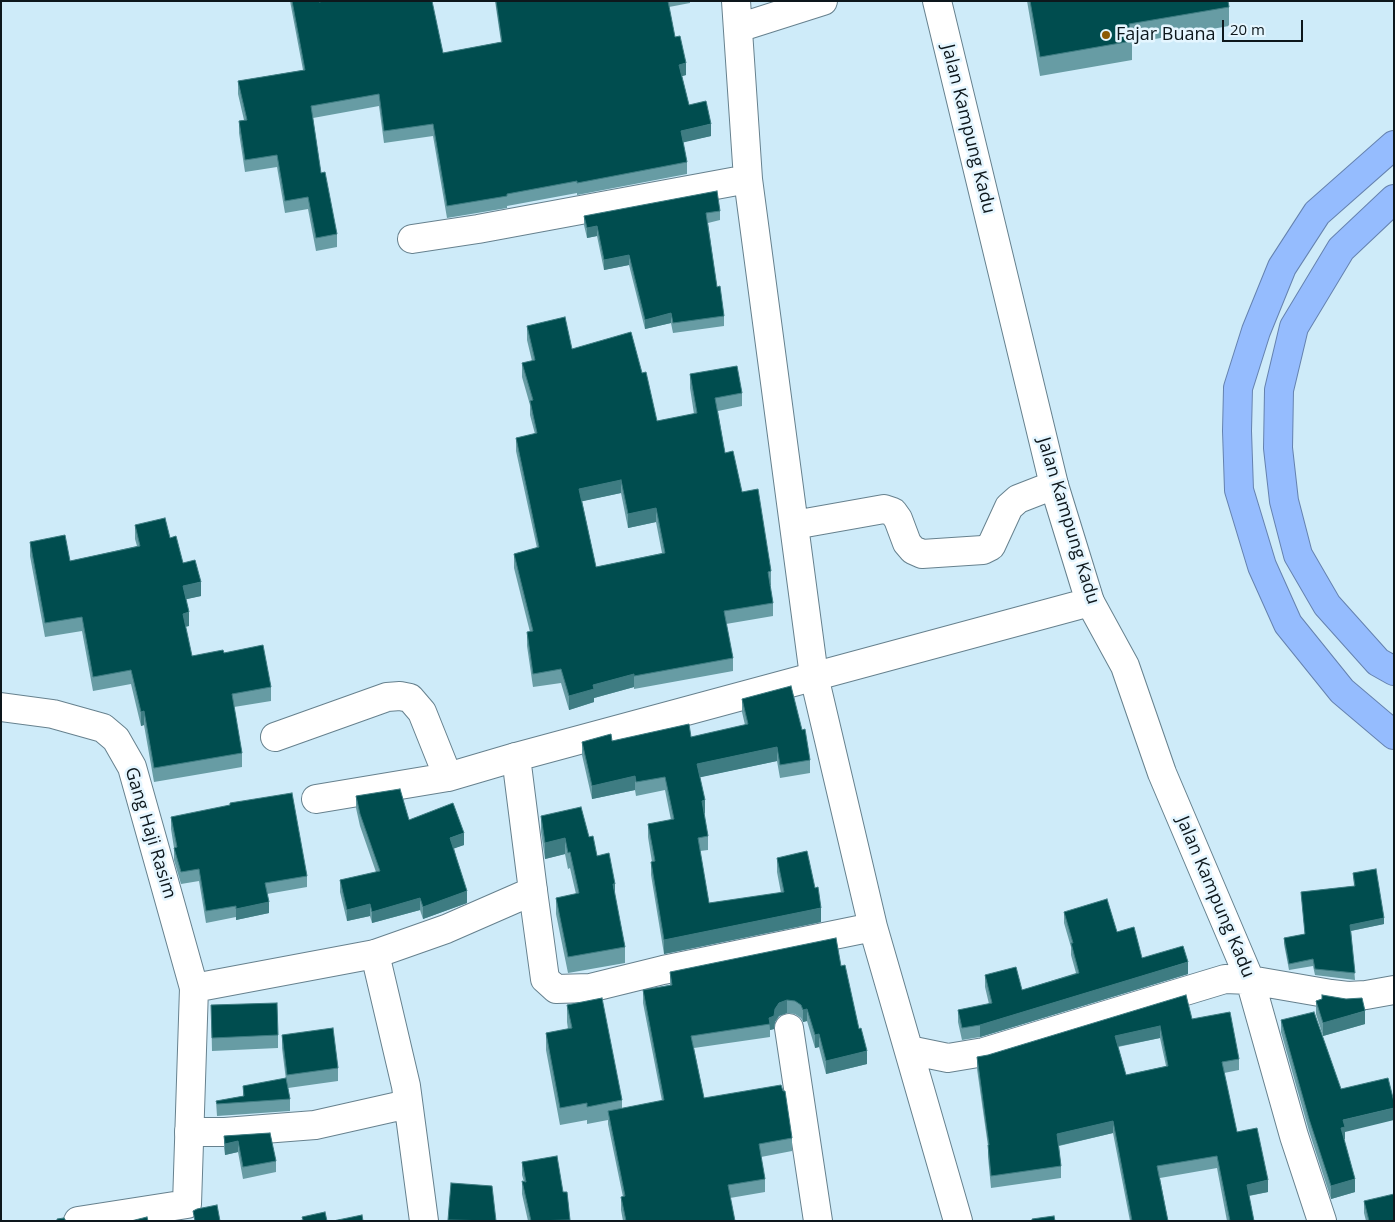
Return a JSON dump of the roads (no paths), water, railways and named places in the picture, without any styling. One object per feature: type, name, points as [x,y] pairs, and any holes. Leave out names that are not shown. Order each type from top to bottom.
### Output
[{"type":"highway","points":[[1394,145],[1317,214],[1282,268],[1256,331],[1238,388],[1237,431],[1239,490],[1262,566],[1288,624],[1342,691],[1394,735]]},
{"type":"highway","points":[[1394,199],[1341,249],[1294,328],[1279,390],[1278,448],[1284,501],[1298,555],[1327,605],[1378,662],[1394,672]]},
{"type":"street","points":[[736,1],[748,179],[814,676],[873,927],[958,1221]]},
{"type":"street","points":[[738,28],[823,1]]},
{"type":"street","name":"Jalan Kampung Kadu","points":[[937,1],[1054,485],[1090,602],[1125,666],[1162,773],[1250,980],[1294,1136],[1322,1221]]},
{"type":"street","points":[[412,239],[478,229],[748,179]]},
{"type":"street","points":[[794,525],[884,509],[893,512],[898,519],[907,543],[913,550],[922,554],[983,550],[991,546],[1009,507],[1018,499],[1054,485]]},
{"type":"street","points":[[316,799],[448,777],[1090,602]]},
{"type":"street","points":[[275,738],[386,697],[400,696],[410,698],[422,712],[448,777]]},
{"type":"street","name":"Gang Haji Rasim","points":[[1,707],[53,714],[103,728],[116,739],[132,767],[194,988],[188,1212]]},
{"type":"street","points":[[516,758],[546,979],[556,989],[590,988],[663,970],[873,927]]},
{"type":"street","points":[[194,988],[375,954],[446,929],[533,891]]},
{"type":"street","points":[[375,954],[406,1086],[424,1221]]},
{"type":"street","points":[[909,1050],[948,1058],[971,1055],[1225,979],[1250,980],[1348,996],[1394,990]]},
{"type":"street","points":[[789,1028],[818,1221]]},
{"type":"street","points":[[190,1132],[226,1132],[315,1125],[408,1104]]},
{"type":"street","points":[[78,1221],[188,1212]]},
{"type":"place","name":"Fajar Buana","points":[[1106,35]]}]
